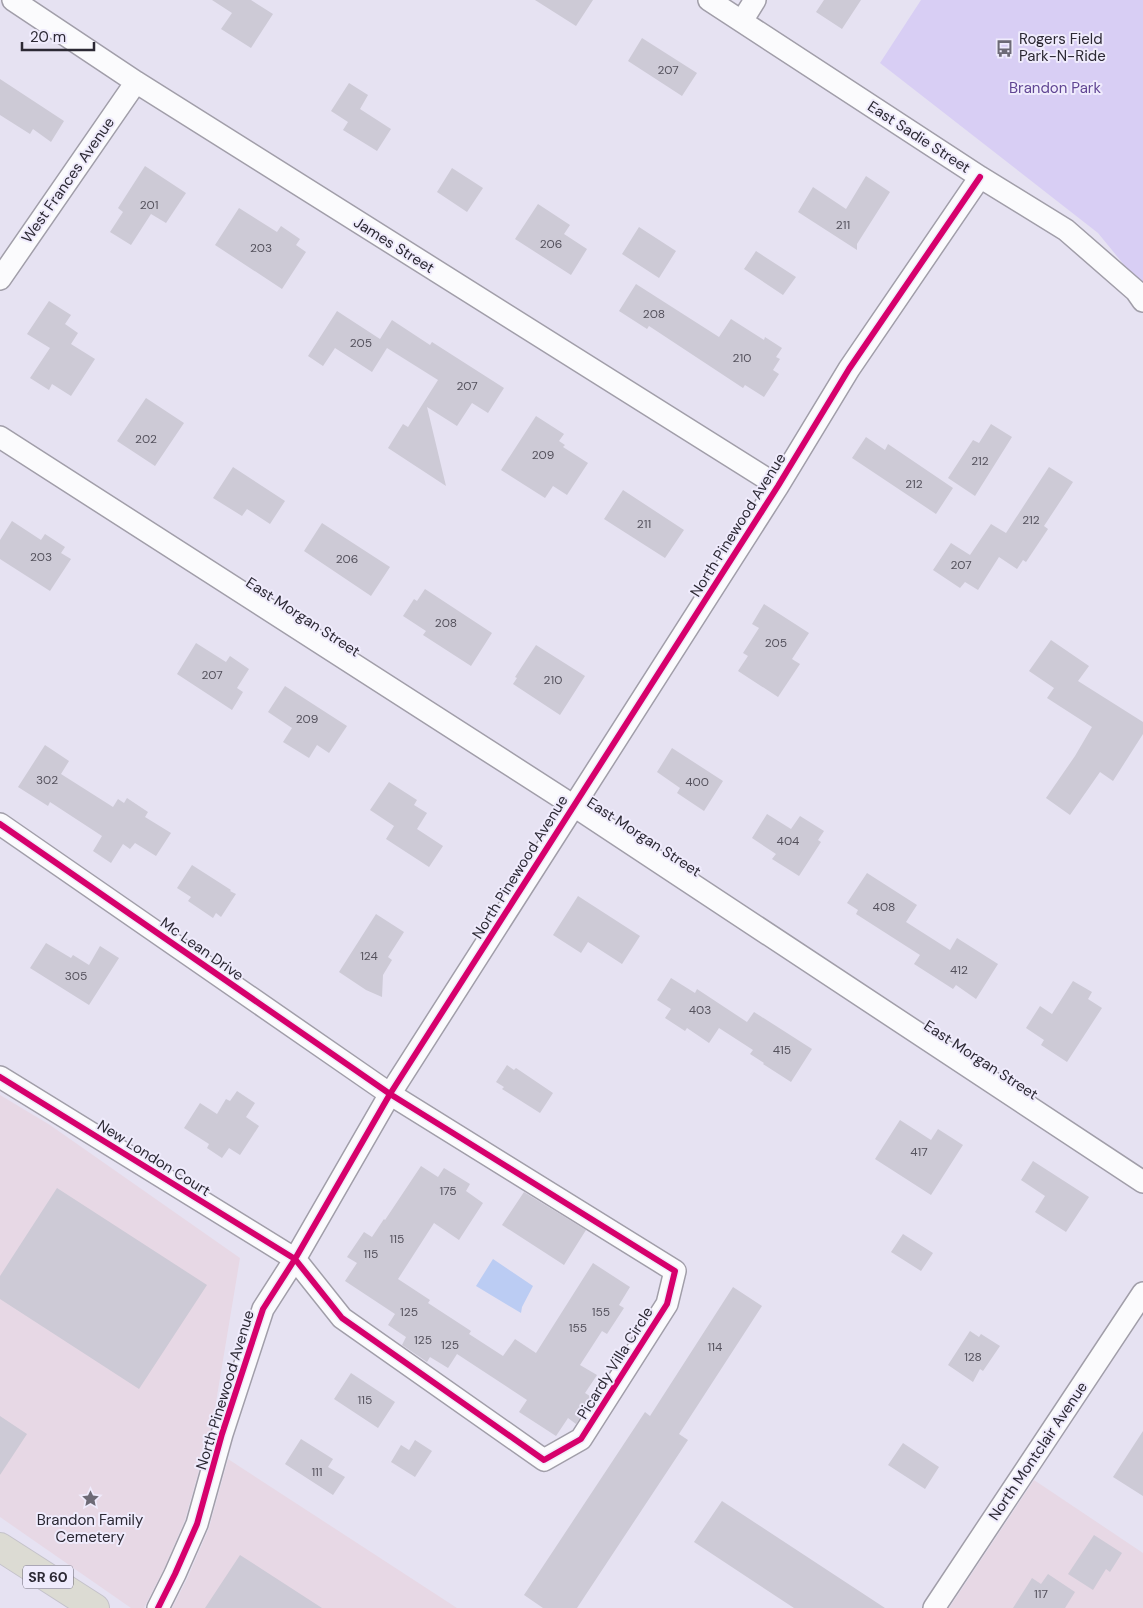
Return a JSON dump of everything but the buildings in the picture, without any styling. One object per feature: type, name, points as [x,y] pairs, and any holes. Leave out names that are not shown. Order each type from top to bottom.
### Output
[{"type":"highway","name":"SR 60","points":[[0,1547],[96,1608]]},
{"type":"street","name":"James Street","points":[[13,0],[136,82],[778,486]]},
{"type":"street","name":"East Sadie Street","points":[[709,0],[980,177],[1066,230],[1136,291],[1143,301]]},
{"type":"street","points":[[742,21],[755,0]]},
{"type":"street","name":"West Frances Avenue","points":[[0,279],[136,82]]},
{"type":"street","name":"North Pinewood Avenue","points":[[158,1608],[197,1524],[222,1434],[263,1309],[295,1259],[390,1094],[778,486],[850,369],[980,177]]},
{"type":"street","name":"East Morgan Street","points":[[0,437],[574,806],[1143,1182]]},
{"type":"street","name":"Mc Lean Drive","points":[[0,824],[390,1094]]},
{"type":"street","name":"New London Court","points":[[0,1077],[295,1259]]},
{"type":"street","name":"Picardy Villa Circle","points":[[295,1259],[342,1318],[544,1460],[582,1439],[667,1304],[675,1271],[390,1094]]},
{"type":"street","name":"North Montclair Avenue","points":[[934,1608],[1143,1293]]},
{"type":"shaded area","points":[[0,1095],[50,1125],[240,1258],[213,1420],[185,1520],[164,1569],[144,1608],[131,1608],[0,1517]]},
{"type":"shaded area","points":[[228,1459],[457,1608],[172,1608],[209,1528]]},
{"type":"shaded area","points":[[1034,1480],[1143,1553],[1143,1608],[949,1608]]},
{"type":"green space","name":"Brandon Park","points":[[921,0],[1143,0],[1143,288],[1098,233],[880,63]]},
{"type":"water","points":[[493,1259],[533,1286],[522,1307],[521,1313],[476,1286]]},
{"type":"cycle path","points":[[158,1608],[197,1524],[222,1434],[263,1309],[295,1259],[390,1094],[778,486],[849,369],[980,177]]},
{"type":"cycle path","points":[[0,824],[390,1094],[675,1271],[667,1304],[581,1439],[544,1460],[342,1318],[295,1259],[0,1077]]},
{"type":"place","name":"Rogers Field Park-N-Ride","points":[[1005,48]]},
{"type":"place","name":"Brandon Family Cemetery","points":[[90,1499]]}]
